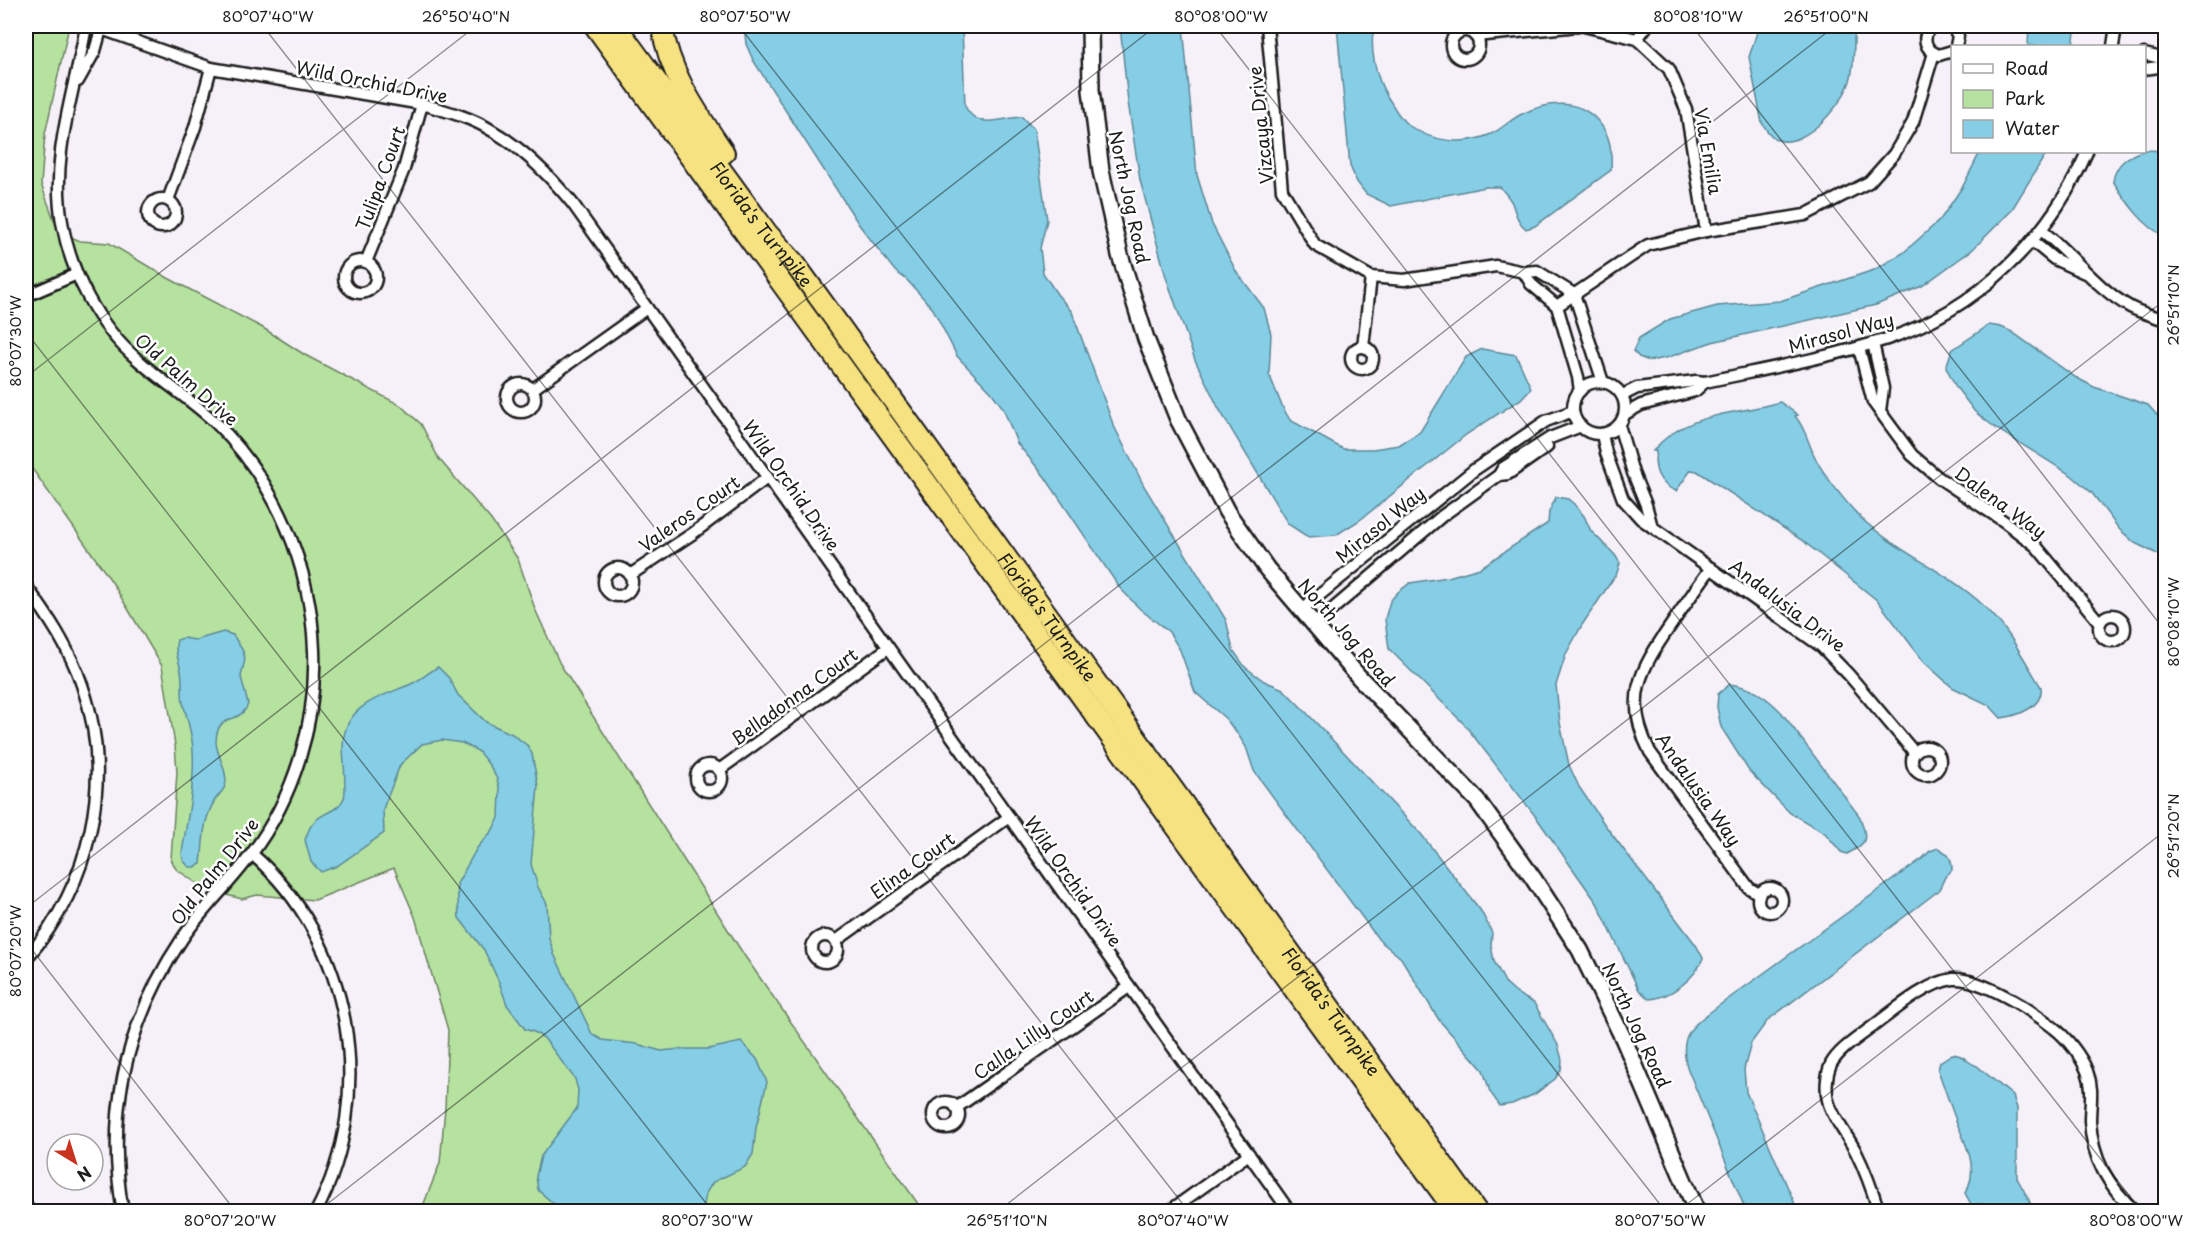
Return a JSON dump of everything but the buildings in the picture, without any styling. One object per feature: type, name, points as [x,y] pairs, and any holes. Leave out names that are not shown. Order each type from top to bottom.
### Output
[{"type":"highway","name":"Florida's Turnpike","points":[[595,26],[1456,1212]]},
{"type":"highway","name":"Florida's Turnpike","points":[[616,26],[767,233],[795,264],[1477,1212]]},
{"type":"highway","points":[[662,26],[671,59],[695,109],[774,228],[795,264]]},
{"type":"street","name":"Old Palm Drive","points":[[86,26],[64,126],[57,180],[68,250],[77,274],[112,334],[137,360],[218,425],[264,483],[282,518],[306,582],[312,617],[314,652],[312,710],[304,744],[278,813],[252,854],[184,935],[150,993],[128,1053],[117,1115],[118,1181],[123,1212]]},
{"type":"street","name":"North Jog Road","points":[[1090,26],[1091,90],[1101,171],[1120,255],[1146,339],[1178,419],[1227,513],[1267,569],[1359,677],[1477,800],[1575,941],[1624,1040],[1697,1212]]},
{"type":"street","name":"Vizcaya Drive","points":[[1267,26],[1282,190],[1315,245],[1371,276],[1404,280],[1496,267],[1524,272],[1537,271],[1574,294]]},
{"type":"street","points":[[1475,36],[1579,26]]},
{"type":"street","name":"Via Emilia","points":[[1584,26],[1637,39],[1669,69],[1686,109],[1706,231]]},
{"type":"street","points":[[1637,39],[1647,26]]},
{"type":"street","points":[[1932,26],[1926,33],[1926,45],[1934,53],[1944,55],[1951,52]]},
{"type":"street","points":[[1952,26],[1958,36],[1956,45]]},
{"type":"street","points":[[2113,45],[2116,26]]},
{"type":"street","name":"Old Palm Drive","points":[[73,92],[95,51],[99,27]]},
{"type":"street","name":"Wild Orchid Drive","points":[[99,27],[211,68],[422,104],[457,114],[492,130],[550,176],[573,204],[1290,1212]]},
{"type":"street","points":[[1557,306],[1648,245],[1706,231],[1805,215],[1869,182],[1894,154],[1914,122],[1934,53]]},
{"type":"street","points":[[2146,54],[2166,59]]},
{"type":"street","points":[[2146,69],[2166,66]]},
{"type":"street","points":[[168,200],[195,127],[211,68]]},
{"type":"street","name":"Tulipa Court","points":[[366,262],[404,169],[422,104]]},
{"type":"street","name":"Mirasol Way","points":[[1623,395],[1637,388],[1705,382],[1859,348],[1910,330],[1951,309],[1994,279],[2032,241],[2065,196],[2086,153]]},
{"type":"street","points":[[2041,230],[2064,249],[2098,284],[2131,307],[2166,320]]},
{"type":"street","points":[[2032,241],[2054,259],[2090,275]]},
{"type":"street","points":[[1524,272],[1531,284],[1557,306],[1580,391]]},
{"type":"street","points":[[26,296],[77,274]]},
{"type":"street","points":[[1363,347],[1371,276]]},
{"type":"street","points":[[1574,294],[1604,382]]},
{"type":"street","points":[[533,389],[647,308]]},
{"type":"street","points":[[1873,343],[1883,388],[1880,411]]},
{"type":"street","name":"Dalena Way","points":[[1859,348],[1873,402],[1912,455],[1930,471],[2036,546],[2100,623]]},
{"type":"street","points":[[1604,382],[1615,387],[1623,395],[1625,414],[1615,429],[1602,434],[1589,432],[1581,426],[1574,411],[1574,404],[1580,391],[1592,383],[1604,382]]},
{"type":"street","name":"Mirasol Way","points":[[1625,414],[1641,405],[1695,391],[1705,382]]},
{"type":"street","name":"Mirasol Way","points":[[1301,610],[1474,470],[1538,426],[1574,411]]},
{"type":"street","points":[[1619,425],[1652,527]]},
{"type":"street","name":"Mirasol Way","points":[[1314,625],[1442,516],[1499,475],[1508,474],[1524,464],[1562,434],[1581,426]]},
{"type":"street","name":"Andalusia Drive","points":[[1602,434],[1606,453],[1623,499],[1641,519],[1822,647],[1838,662],[1914,752]]},
{"type":"street","name":"Valeros Court","points":[[630,575],[692,534],[767,478]]},
{"type":"street","name":"Andalusia Way","points":[[1711,568],[1644,668],[1637,696],[1639,725],[1650,752],[1749,888],[1759,894]]},
{"type":"street","points":[[26,959],[46,936],[66,901],[80,867],[90,836],[97,776],[92,719],[82,684],[62,639],[27,590]]},
{"type":"street","name":"Belladonna Court","points":[[719,770],[888,648]]},
{"type":"street","name":"Elina Court","points":[[836,941],[1009,817]]},
{"type":"street","points":[[252,854],[271,870],[308,920],[334,975],[343,1006],[350,1069],[348,1103],[336,1161],[316,1212]]},
{"type":"street","points":[[1879,1212],[1857,1155],[1829,1104],[1826,1084],[1831,1065],[1850,1044],[1882,1020],[1926,989],[1953,979],[1971,980],[1989,987],[2055,1029],[2072,1048],[2087,1071],[2093,1096],[2090,1119],[2094,1149],[2102,1171],[2121,1197],[2136,1212]]},
{"type":"street","name":"Calla Lilly Court","points":[[956,1108],[1129,987]]},
{"type":"street","points":[[1168,1212],[1249,1154]]},
{"type":"green space","points":[[26,26],[69,26],[45,134],[41,184],[58,231],[80,241],[109,243],[168,278],[263,328],[305,355],[400,405],[421,424],[439,459],[491,520],[518,559],[535,609],[560,664],[744,955],[923,1211],[421,1211],[440,1163],[448,1030],[415,917],[394,868],[315,900],[257,895],[242,899],[207,890],[176,869],[171,859],[177,772],[175,745],[162,666],[112,582],[26,460]]},
{"type":"water","points":[[744,26],[962,26],[965,106],[970,114],[982,121],[1022,117],[1034,129],[1047,220],[1040,248],[1043,273],[1072,312],[1113,424],[1144,486],[1226,620],[1233,650],[1245,667],[1264,681],[1283,689],[1305,711],[1421,834],[1481,911],[1492,933],[1491,946],[1494,961],[1506,984],[1516,993],[1534,1003],[1558,1045],[1562,1060],[1561,1070],[1555,1079],[1535,1094],[1512,1104],[1500,1106],[1490,1092],[1483,1070],[1439,1020],[1401,958],[1379,940],[1254,771],[1246,747],[1239,736],[1226,719],[1195,692],[1180,650],[1169,632],[1140,609],[1119,587],[1045,477],[1017,443],[1003,408],[957,356],[933,309],[907,280],[895,271],[860,226],[753,60],[746,44]]},
{"type":"water","points":[[1120,26],[1183,26],[1197,175],[1212,224],[1236,271],[1264,308],[1271,334],[1269,374],[1290,420],[1343,449],[1373,449],[1399,445],[1420,432],[1466,357],[1482,349],[1516,355],[1531,388],[1521,399],[1467,434],[1360,520],[1336,535],[1308,537],[1288,524],[1219,409],[1195,360],[1166,277],[1140,180],[1128,102]]},
{"type":"water","points":[[1337,26],[1375,26],[1372,42],[1374,61],[1380,80],[1399,115],[1417,131],[1448,140],[1470,140],[1491,134],[1531,110],[1551,105],[1571,105],[1589,113],[1602,126],[1610,144],[1611,170],[1535,226],[1526,229],[1519,220],[1510,199],[1500,187],[1486,187],[1391,206],[1366,194],[1357,182],[1350,166]]},
{"type":"water","points":[[1759,26],[1855,26],[1853,65],[1848,87],[1823,121],[1812,131],[1789,141],[1775,139],[1762,123],[1749,57]]},
{"type":"water","points":[[2029,26],[2076,26],[2073,45],[2028,45]]},
{"type":"water","points":[[2146,150],[2165,151],[2165,236],[2142,220],[2113,181],[2120,164],[2134,154],[2146,153]]},
{"type":"water","points":[[1980,153],[2046,153],[2011,211],[1972,250],[1922,286],[1876,305],[1712,342],[1666,358],[1649,361],[1639,357],[1633,351],[1639,338],[1670,319],[1717,306],[1780,301],[1874,270],[1903,253],[1940,220],[1963,186]]},
{"type":"water","points":[[1989,325],[2012,332],[2075,377],[2094,387],[2148,405],[2165,424],[2165,558],[2135,543],[2119,529],[2092,493],[2071,475],[1997,429],[1975,412],[1956,387],[1946,367],[1952,350]]},
{"type":"water","points":[[1780,402],[1798,415],[1795,416],[1804,430],[1818,464],[1861,518],[1891,542],[1969,593],[2000,623],[2041,687],[2041,694],[2034,705],[2021,713],[2001,718],[1989,705],[1952,687],[1924,662],[1878,601],[1803,541],[1697,471],[1691,470],[1676,491],[1661,480],[1656,469],[1656,451],[1653,451],[1666,438],[1695,422]]},
{"type":"water","points":[[1556,497],[1568,499],[1574,504],[1584,516],[1591,531],[1620,563],[1617,573],[1582,625],[1566,654],[1556,685],[1560,723],[1569,765],[1579,787],[1605,825],[1696,945],[1703,958],[1695,973],[1681,986],[1657,998],[1649,999],[1639,990],[1597,903],[1536,817],[1465,725],[1389,649],[1385,619],[1390,601],[1398,592],[1410,583],[1448,577],[1480,568],[1548,523],[1549,512]]},
{"type":"water","points":[[223,632],[233,635],[243,651],[245,659],[241,677],[248,704],[241,714],[224,723],[218,730],[216,743],[226,783],[208,816],[201,864],[189,867],[183,860],[182,853],[192,790],[193,746],[183,703],[182,675],[176,644],[177,640],[183,638],[196,640]]},
{"type":"water","points":[[438,667],[449,678],[458,695],[486,722],[512,734],[528,746],[532,754],[538,786],[531,864],[538,887],[547,904],[549,938],[554,954],[592,1034],[602,1040],[637,1044],[661,1051],[709,1049],[741,1042],[757,1059],[767,1082],[756,1128],[753,1154],[745,1167],[713,1182],[706,1193],[703,1211],[562,1211],[538,1190],[536,1176],[541,1156],[577,1108],[578,1090],[575,1079],[544,1038],[525,1029],[507,1005],[484,950],[459,918],[457,884],[477,848],[492,831],[499,818],[500,791],[497,779],[478,751],[462,743],[442,740],[422,744],[400,765],[383,809],[384,833],[337,866],[321,872],[311,862],[305,840],[310,827],[317,819],[338,806],[344,798],[343,747],[349,721],[365,705],[414,682]]},
{"type":"water","points":[[1730,684],[1759,694],[1782,713],[1860,817],[1865,835],[1859,847],[1847,854],[1841,852],[1825,833],[1790,813],[1749,771],[1721,727],[1717,707],[1718,694]]},
{"type":"water","points":[[1938,848],[1949,856],[1952,870],[1945,877],[1939,890],[1768,1020],[1751,1043],[1744,1069],[1746,1092],[1798,1211],[1746,1211],[1687,1067],[1686,1038],[1701,1019],[1930,851]]},
{"type":"water","points":[[1952,1054],[1977,1066],[2013,1096],[2017,1108],[2017,1178],[2033,1211],[1997,1211],[1980,1204],[1972,1206],[1965,1193],[1971,1175],[1970,1158],[1938,1070],[1940,1062]]}]
